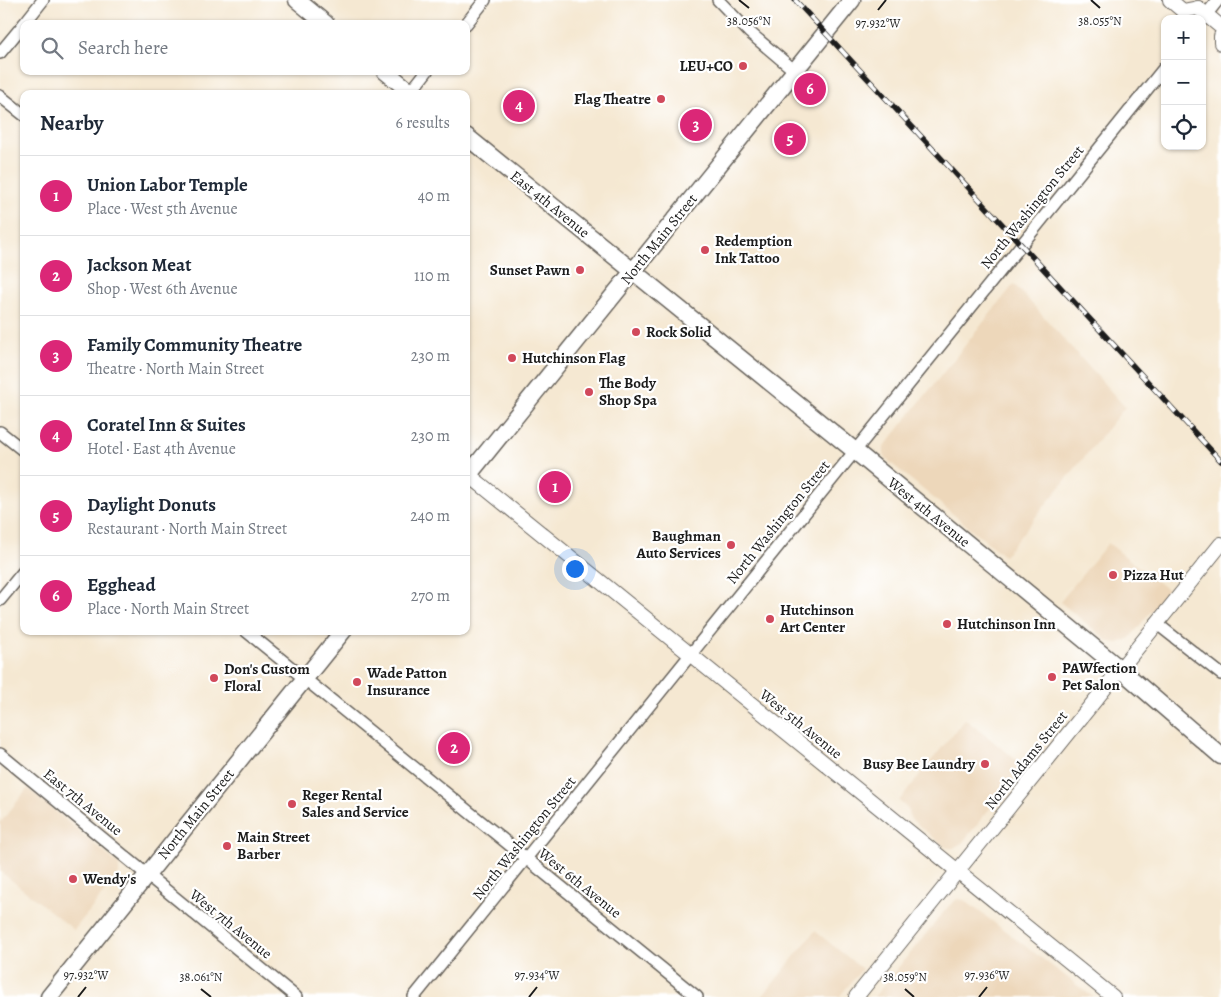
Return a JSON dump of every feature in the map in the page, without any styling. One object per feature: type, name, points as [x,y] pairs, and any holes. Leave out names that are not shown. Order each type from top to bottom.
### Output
[{"type":"main road","points":[[297,0],[321,20]]},
{"type":"main road","name":"North Main Street","points":[[470,472],[852,0]]},
{"type":"main road","points":[[390,75],[407,90]]},
{"type":"main road","name":"East 4th Avenue","points":[[470,139],[634,271]]},
{"type":"main road","name":"West 4th Avenue","points":[[634,271],[1120,669],[1221,756]]},
{"type":"main road","name":"North Main Street","points":[[49,997],[339,635]]},
{"type":"street","points":[[27,20],[43,0]]},
{"type":"street","points":[[469,20],[485,0]]},
{"type":"street","points":[[718,0],[749,32],[795,71]]},
{"type":"street","points":[[1170,0],[1183,11],[1201,11],[1218,0]]},
{"type":"street","points":[[1201,11],[1221,28]]},
{"type":"street","points":[[0,53],[20,29]]},
{"type":"street","points":[[1221,36],[1221,43]]},
{"type":"street","name":"North Washington Street","points":[[414,997],[1161,72]]},
{"type":"street","points":[[413,90],[424,75]]},
{"type":"street","points":[[0,96],[20,112]]},
{"type":"street","points":[[0,432],[20,448]]},
{"type":"street","name":"West 5th Avenue","points":[[470,478],[1113,997]]},
{"type":"street","name":"North Adams Street","points":[[856,997],[1221,544]]},
{"type":"street","points":[[0,600],[20,576]]},
{"type":"street","points":[[1156,623],[1221,674]]},
{"type":"street","name":"West 6th Avenue","points":[[251,635],[697,997]]},
{"type":"street","name":"East 7th Avenue","points":[[0,754],[148,874]]},
{"type":"street","name":"West 7th Avenue","points":[[148,874],[296,997]]},
{"type":"shaded area","points":[[1014,284],[1125,407],[1004,556],[886,459],[884,447]]},
{"type":"shaded area","points":[[1108,543],[1168,590],[1129,639],[1118,643],[1109,642],[1060,602]]},
{"type":"shaded area","points":[[965,719],[1024,766],[962,843],[949,848],[945,847],[910,818],[909,810],[899,801]]},
{"type":"shaded area","points":[[28,788],[119,865],[119,874],[74,930],[0,871],[0,823]]},
{"type":"shaded area","points":[[957,899],[964,900],[1093,997],[874,997],[948,907]]},
{"type":"shaded area","points":[[815,931],[862,969],[839,997],[762,997]]},
{"type":"railway","points":[[795,0],[1221,461]]},
{"type":"place","name":"LEU+CO","points":[[743,66]]},
{"type":"place","name":"Egghead","points":[[810,89]]},
{"type":"place","name":"Flag Theatre","points":[[661,99]]},
{"type":"place","name":"Coratel Inn & Suites","points":[[519,106]]},
{"type":"place","name":"Family Community Theatre","points":[[696,125]]},
{"type":"place","name":"Daylight Donuts","points":[[790,139]]},
{"type":"place","name":"Redemption Ink Tattoo","points":[[705,250]]},
{"type":"place","name":"Sunset Pawn","points":[[580,270]]},
{"type":"place","name":"Rock Solid","points":[[636,332]]},
{"type":"place","name":"Hutchinson Flag","points":[[512,358]]},
{"type":"place","name":"The Body Shop Spa","points":[[589,392]]},
{"type":"place","name":"Union Labor Temple","points":[[555,487]]},
{"type":"place","name":"Baughman Auto Services","points":[[731,545]]},
{"type":"place","name":"Pizza Hut","points":[[1113,575]]},
{"type":"place","name":"Hutchinson Art Center","points":[[770,619]]},
{"type":"place","name":"Hutchinson Inn","points":[[947,624]]},
{"type":"place","name":"PAWfection Pet Salon","points":[[1052,677]]},
{"type":"place","name":"Don's Custom Floral","points":[[214,678]]},
{"type":"place","name":"Wade Patton Insurance","points":[[357,682]]},
{"type":"place","name":"Jackson Meat","points":[[454,748]]},
{"type":"place","name":"Busy Bee Laundry","points":[[985,764]]},
{"type":"place","name":"Reger Rental Sales and Service","points":[[292,804]]},
{"type":"place","name":"Main Street Barber","points":[[227,846]]},
{"type":"place","name":"Wendy's","points":[[73,879]]}]
